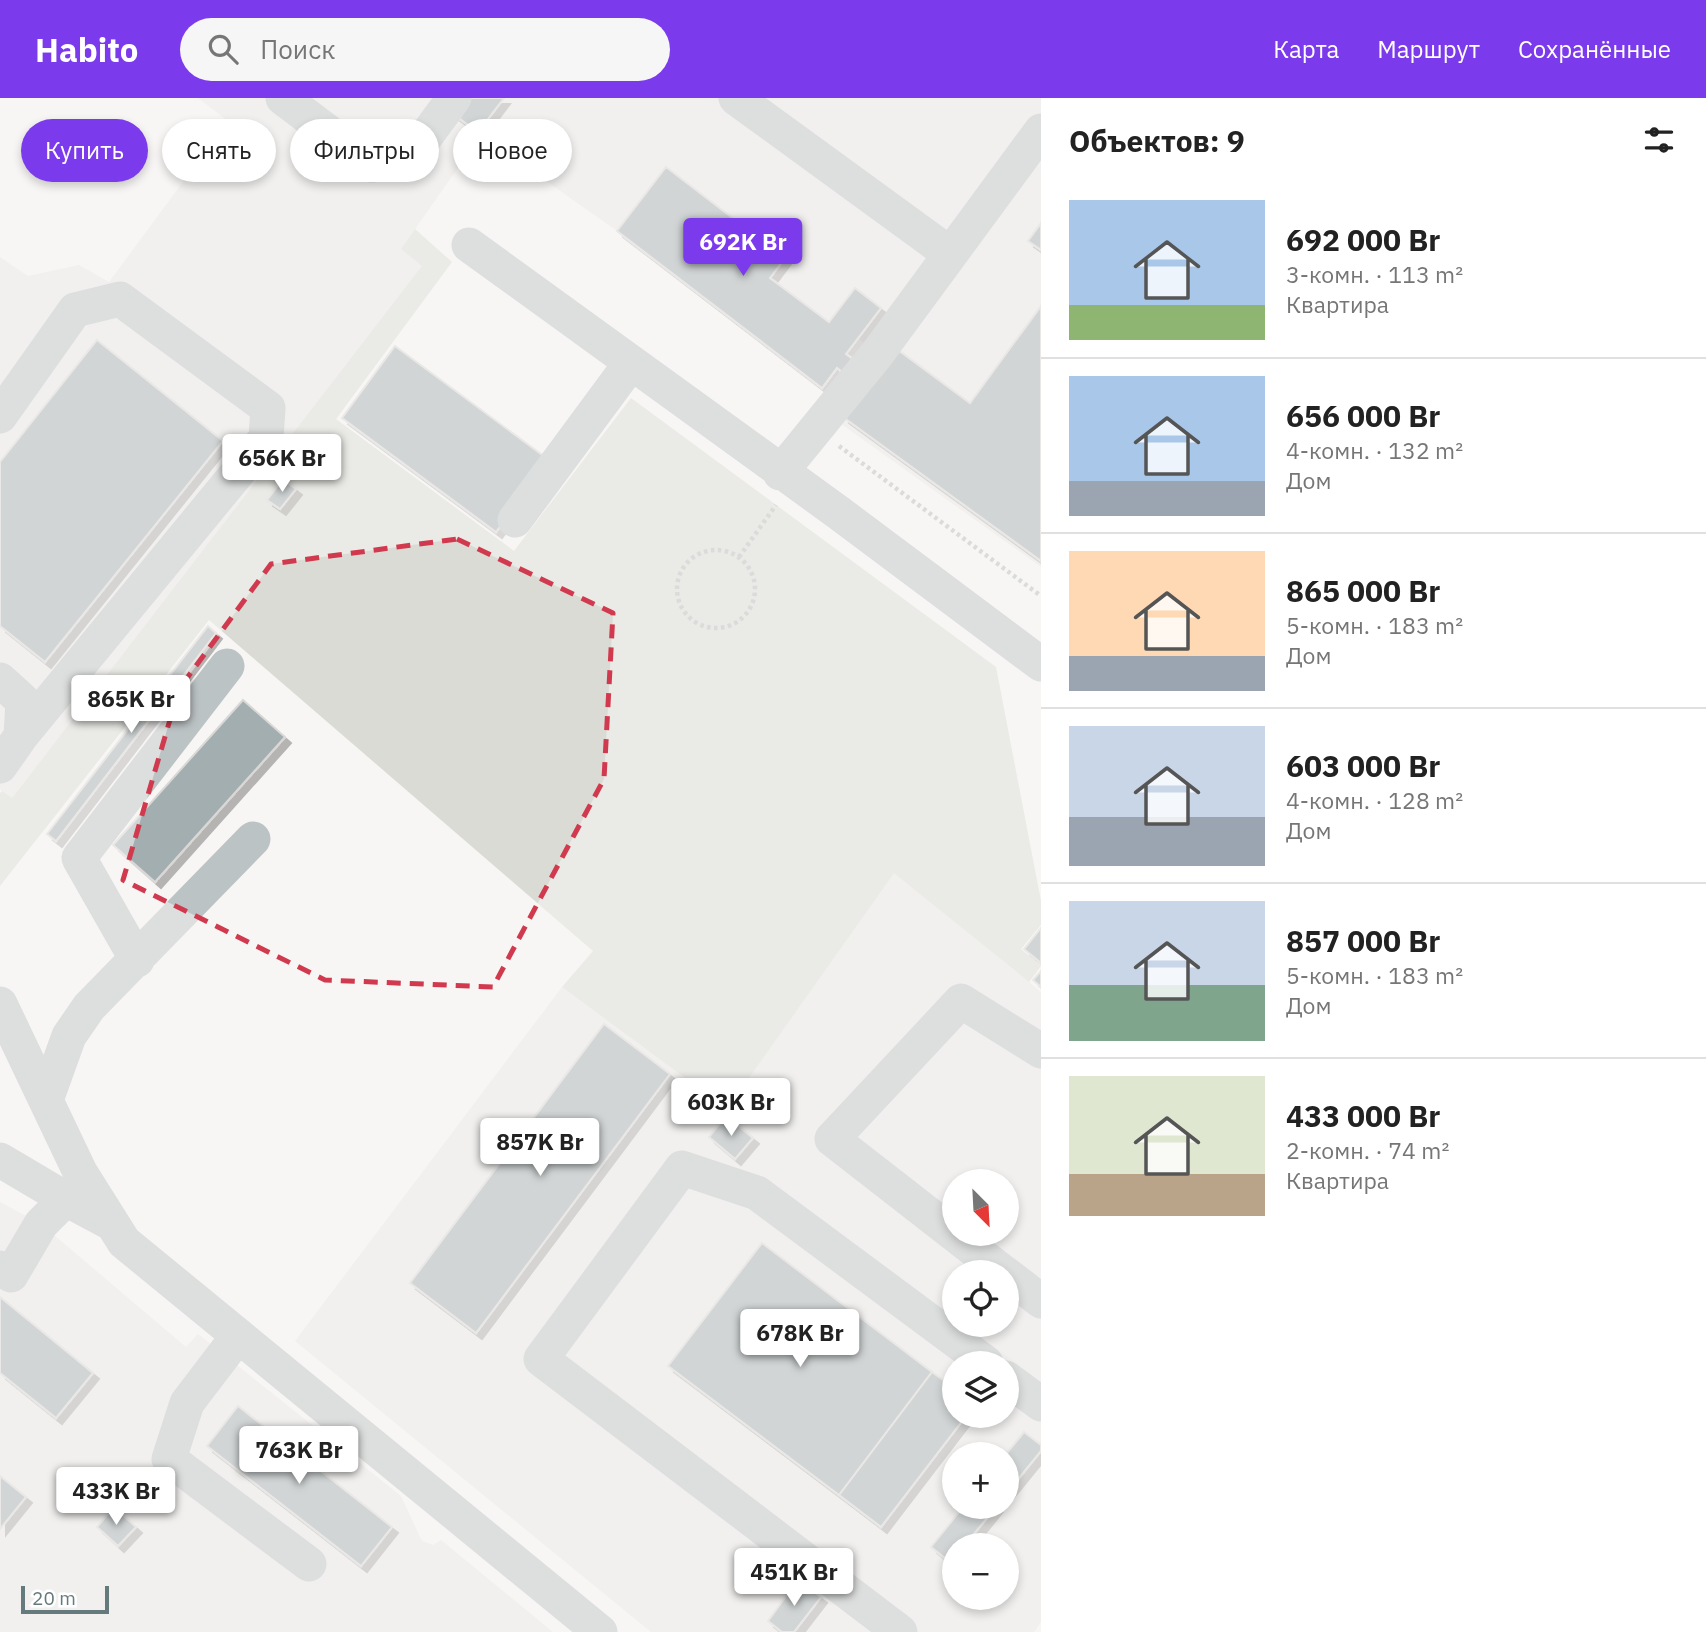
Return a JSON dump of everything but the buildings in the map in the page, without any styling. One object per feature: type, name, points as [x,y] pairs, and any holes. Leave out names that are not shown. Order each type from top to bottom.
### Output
[{"type":"lane","points":[[283,98],[372,165],[415,151],[454,98]]},
{"type":"lane","points":[[736,98],[950,254]]},
{"type":"lane","points":[[787,477],[816,429],[877,354],[1041,131]]},
{"type":"lane","points":[[469,245],[839,513],[1041,664]]},
{"type":"lane","points":[[0,416],[75,310],[120,299],[268,408],[266,438],[21,736],[0,766]]},
{"type":"lane","points":[[515,520],[631,363]]},
{"type":"lane","points":[[137,960],[79,858],[227,666]]},
{"type":"lane","points":[[0,680],[23,701],[21,736]]},
{"type":"lane","points":[[46,1100],[69,1036],[89,1007],[253,839]]},
{"type":"lane","points":[[942,1225],[832,1139],[961,1001],[1041,1051]]},
{"type":"lane","points":[[0,1004],[80,1172],[124,1242],[600,1632]]},
{"type":"lane","points":[[0,1160],[111,1223]]},
{"type":"lane","points":[[900,1632],[541,1359],[682,1168],[757,1193],[970,1351]]},
{"type":"lane","points":[[0,1268],[10,1275],[41,1224],[66,1199]]},
{"type":"lane","points":[[970,1246],[988,1260]]},
{"type":"lane","points":[[1019,1284],[1041,1301]]},
{"type":"lane","points":[[238,1336],[187,1403],[169,1459],[309,1564]]},
{"type":"lane","points":[[1019,1388],[1041,1404]]},
{"type":"path","points":[[816,429],[1041,596]]},
{"type":"path","points":[[739,557],[787,477]]},
{"type":"path","points":[[714,550],[727,551],[739,557],[748,565],[756,590],[747,614],[725,627],[712,628],[689,617],[677,594],[678,581],[691,559],[702,552],[714,550]]},
{"type":"highlighted area","points":[[457,539],[613,613],[604,779],[493,987],[325,980],[123,880],[179,689],[271,564]]},
{"type":"shaded area","points":[[198,98],[1041,98],[1041,567],[837,421],[884,361],[859,339],[822,388],[617,231],[548,182],[572,182],[572,119],[453,119],[453,175],[401,249],[423,266],[11,799],[0,789],[0,257],[28,276],[79,265],[109,282],[183,182],[276,182],[276,119],[225,119]]},
{"type":"shaded area","points":[[415,229],[452,262],[336,419],[514,551],[631,398],[996,667],[1041,901],[1041,925],[1021,949],[1041,966],[1029,982],[894,873],[727,1109],[562,987],[593,951],[209,620],[0,886],[0,793],[2,791],[12,798],[422,266],[401,249]]},
{"type":"shaded area","points":[[894,872],[1041,992],[1041,1622],[1034,1632],[651,1632],[295,1341],[562,987],[727,1109]]},
{"type":"shaded area","points":[[0,1202],[41,1224],[186,1347],[198,1334],[401,1496],[422,1541],[433,1545],[441,1540],[553,1632],[0,1632]]}]
